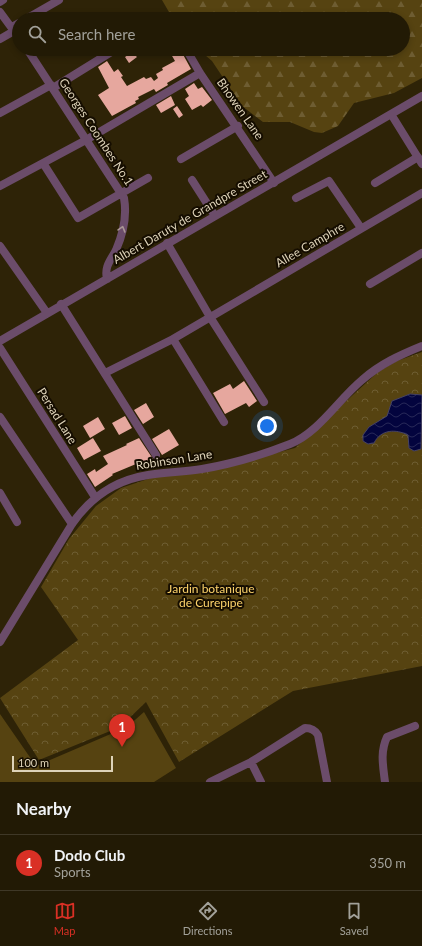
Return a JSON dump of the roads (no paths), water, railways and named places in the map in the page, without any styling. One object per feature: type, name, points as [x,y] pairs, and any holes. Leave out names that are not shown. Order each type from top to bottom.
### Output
[{"type":"street","points":[[38,12],[59,0]]},
{"type":"street","points":[[0,12],[12,26]]},
{"type":"street","points":[[0,39],[12,32]]},
{"type":"street","name":"Georges Coombes No.1","points":[[31,56],[122,192],[126,205],[125,219],[116,250],[106,268],[106,278]]},
{"type":"street","points":[[0,113],[52,87],[104,56]]},
{"type":"street","name":"Bhowen Lane","points":[[190,56],[274,182]]},
{"type":"street","points":[[0,186],[86,140],[200,73]]},
{"type":"street","name":"Albert Daruty de Grandpre Street","points":[[0,341],[61,304],[422,96]]},
{"type":"street","points":[[375,183],[420,161],[391,114]]},
{"type":"street","points":[[181,159],[238,126]]},
{"type":"street","points":[[43,163],[78,218],[148,178]]},
{"type":"street","points":[[192,180],[215,216]]},
{"type":"street","points":[[296,198],[328,181],[361,228]]},
{"type":"street","name":"Allee Camphre","points":[[105,373],[172,339],[422,193]]},
{"type":"street","points":[[167,243],[210,317],[264,402]]},
{"type":"street","points":[[0,246],[47,313]]},
{"type":"street","points":[[370,284],[422,253]]},
{"type":"street","points":[[61,304],[156,455]]},
{"type":"street","points":[[172,339],[224,422]]},
{"type":"street","name":"Robinson Lane","points":[[0,642],[72,524],[80,512],[95,498],[134,478],[203,469],[256,456],[291,443],[317,424],[377,367],[422,346]]},
{"type":"street","name":"Persad Lane","points":[[0,348],[95,498]]},
{"type":"street","points":[[0,417],[72,524]]},
{"type":"street","points":[[0,493],[17,522]]},
{"type":"street","points":[[385,782],[382,759],[383,746],[387,737],[415,726]]},
{"type":"street","points":[[210,782],[251,762],[305,728],[310,728],[318,735],[327,782]]},
{"type":"street","points":[[251,762],[261,782]]},
{"type":"water","points":[[410,394],[422,395],[421,449],[414,451],[409,448],[408,435],[394,431],[381,435],[374,443],[368,444],[363,441],[363,435],[369,427],[387,416],[392,401]]},
{"type":"place","name":"Dodo Club","points":[[122,747]]},
{"type":"park label","name":"Jardin botanique de Curepipe","points":[[211,596]]}]
